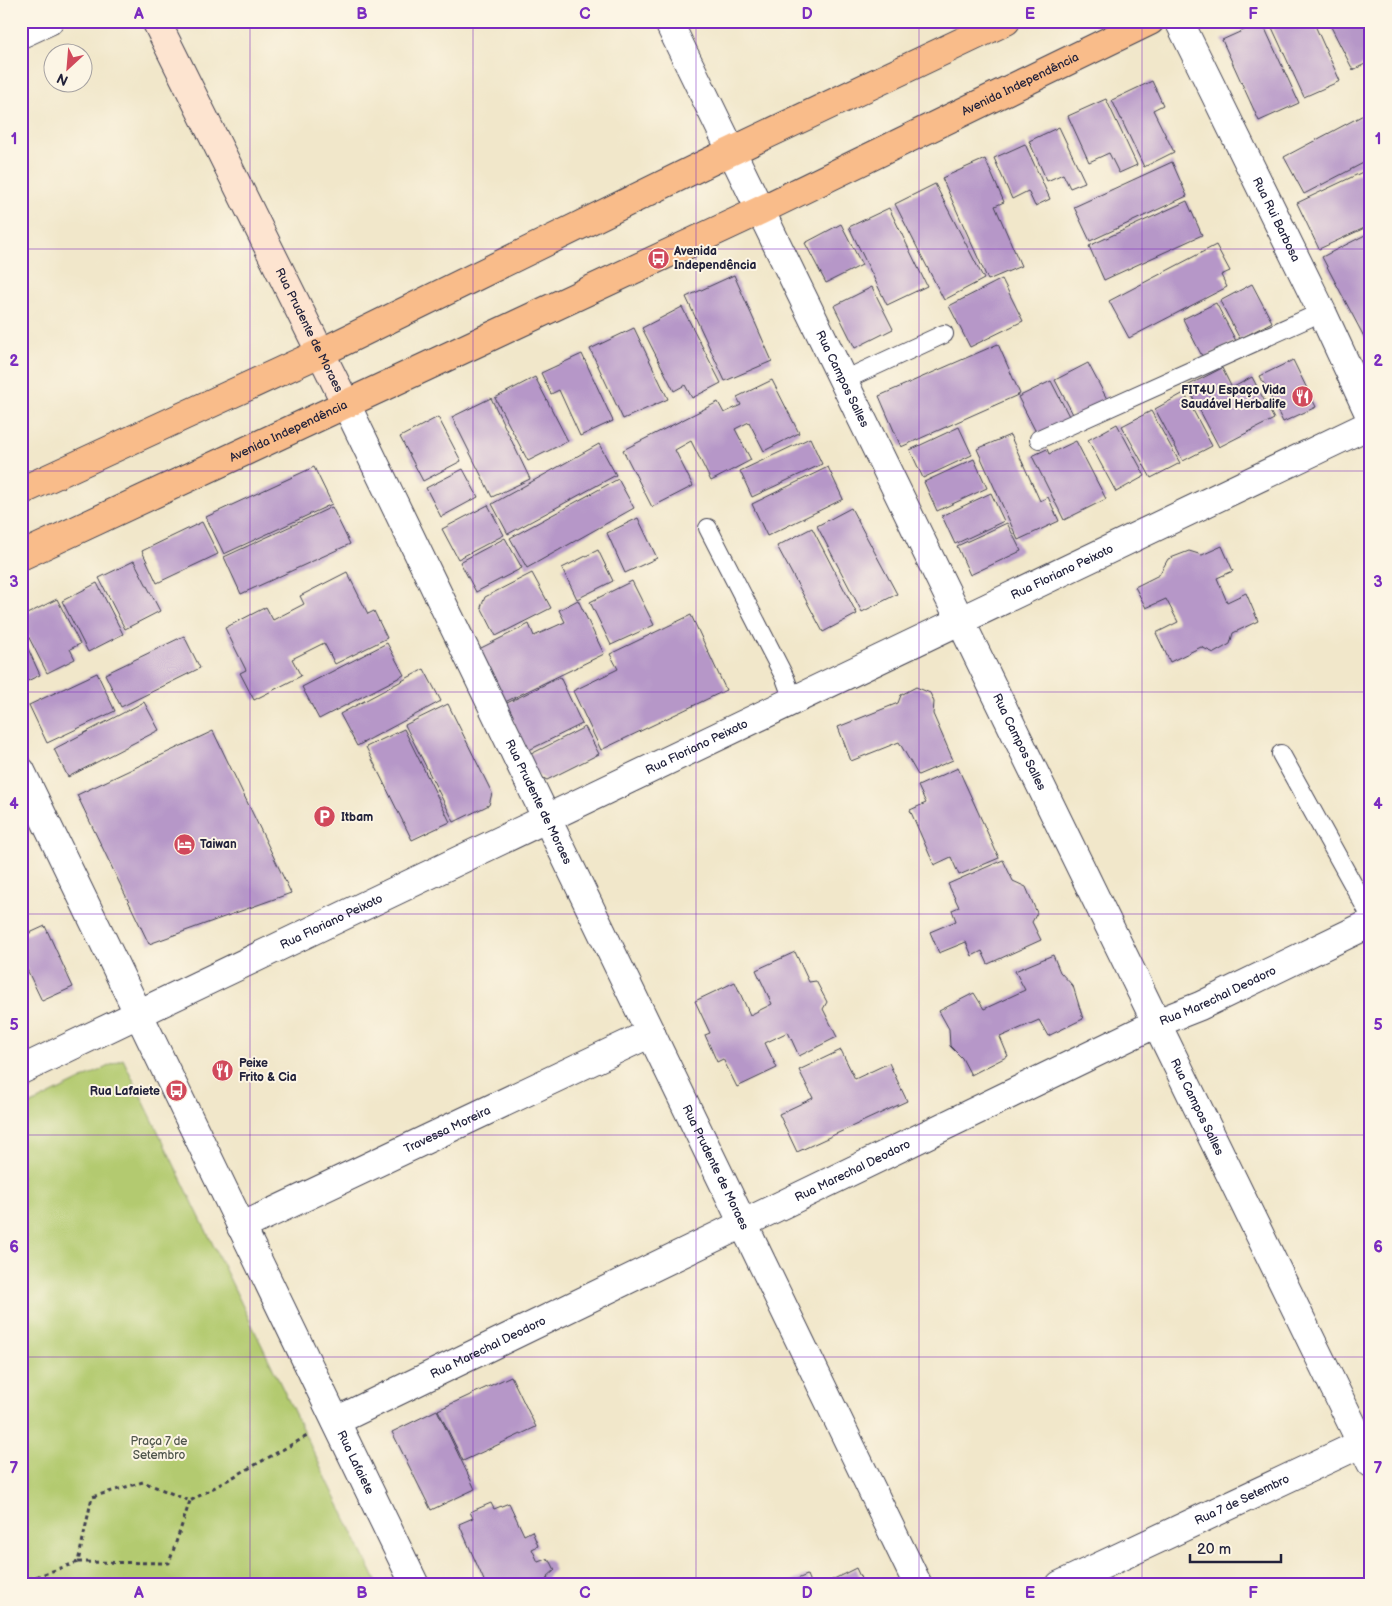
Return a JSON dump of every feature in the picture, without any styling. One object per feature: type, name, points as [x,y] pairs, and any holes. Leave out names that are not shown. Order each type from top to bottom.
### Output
[{"type":"main road","name":"Rua Prudente de Moraes","points":[[156,21],[322,352],[346,404]]},
{"type":"main road","points":[[21,491],[322,352],[731,152],[1006,21]]},
{"type":"main road","name":"Avenida Independência","points":[[21,556],[759,210],[1150,21]]},
{"type":"street","points":[[21,34],[49,21]]},
{"type":"street","name":"Rua Campos Salles","points":[[668,21],[959,620],[1368,1449]]},
{"type":"street","name":"Rua Rui Barbosa","points":[[1179,21],[1322,312],[1371,418]]},
{"type":"street","name":"Rua Prudente de Moraes","points":[[346,404],[918,1585]]},
{"type":"street","name":"Rua Floriano Peixoto","points":[[21,1070],[1371,424]]},
{"type":"street","name":"Rua Lafaiete","points":[[21,771],[415,1585]]},
{"type":"street","name":"Rua Marechal Deodoro","points":[[336,1421],[1157,1023],[1200,1006],[1371,924]]},
{"type":"street","name":"Travessa Moreira","points":[[241,1227],[651,1033]]},
{"type":"street","name":"Rua 7 de Setembro","points":[[1060,1585],[1368,1449]]},
{"type":"lane","points":[[1039,439],[1322,312]]},
{"type":"lane","points":[[842,381],[944,334]]},
{"type":"lane","points":[[708,528],[785,678],[793,700]]},
{"type":"lane","points":[[1281,754],[1371,917]]},
{"type":"path","points":[[21,1582],[78,1562],[169,1563],[190,1501],[336,1421]]},
{"type":"path","points":[[78,1562],[92,1497],[143,1482],[190,1501]]},
{"type":"green space","name":"Praça 7 de Setembro","points":[[123,1059],[378,1585],[21,1585],[21,1109]]},
{"type":"building","points":[[1269,21],[1313,21],[1340,81],[1304,97]]},
{"type":"building","points":[[1328,21],[1371,21],[1371,61],[1353,70]]},
{"type":"building","points":[[1262,22],[1299,103],[1259,121],[1222,40]]},
{"type":"building","points":[[1152,81],[1163,105],[1153,110],[1174,152],[1144,167],[1112,100]]},
{"type":"building","points":[[1106,99],[1137,165],[1119,173],[1109,153],[1089,162],[1068,116]]},
{"type":"building","points":[[1371,111],[1371,159],[1304,194],[1284,157]]},
{"type":"building","points":[[1059,127],[1085,182],[1070,188],[1063,174],[1047,181],[1029,141]]},
{"type":"building","points":[[1025,144],[1050,199],[1035,206],[1028,191],[1012,199],[994,158]]},
{"type":"building","points":[[985,159],[1004,202],[995,206],[1021,266],[988,280],[942,178]]},
{"type":"building","points":[[1172,162],[1187,196],[1090,241],[1074,207]]},
{"type":"building","points":[[1371,168],[1371,225],[1319,249],[1297,203]]},
{"type":"building","points":[[935,184],[984,279],[944,300],[895,204]]},
{"type":"building","points":[[1187,201],[1202,235],[1104,280],[1089,246]]},
{"type":"building","points":[[889,208],[927,286],[887,305],[849,227]]},
{"type":"building","points":[[841,224],[862,265],[826,283],[805,243]]},
{"type":"building","points":[[1365,235],[1371,245],[1371,350],[1322,257]]},
{"type":"building","points":[[1216,245],[1230,271],[1221,275],[1227,287],[1129,338],[1109,301]]},
{"type":"building","points":[[734,275],[772,361],[725,381],[686,297]]},
{"type":"building","points":[[1002,279],[1023,321],[970,347],[949,306]]},
{"type":"building","points":[[1252,284],[1272,322],[1240,339],[1220,301]]},
{"type":"building","points":[[872,287],[893,329],[855,348],[834,306]]},
{"type":"building","points":[[1216,303],[1236,341],[1203,358],[1183,319]]},
{"type":"building","points":[[682,307],[721,383],[692,398],[685,385],[674,391],[642,328]]},
{"type":"building","points":[[634,328],[668,399],[623,419],[590,349]]},
{"type":"building","points":[[998,344],[1020,394],[901,447],[879,396]]},
{"type":"building","points":[[582,354],[613,421],[580,436],[559,390],[551,394],[541,373]]},
{"type":"building","points":[[1293,360],[1316,407],[1283,422],[1260,376]]},
{"type":"building","points":[[1088,363],[1108,401],[1075,418],[1055,380]]},
{"type":"building","points":[[1222,368],[1232,388],[1252,377],[1274,419],[1219,447],[1187,386]]},
{"type":"building","points":[[535,377],[568,441],[528,461],[495,398]]},
{"type":"building","points":[[772,380],[799,433],[764,451],[749,422],[735,429],[751,460],[711,481],[691,441],[675,450],[693,486],[652,507],[623,450],[718,402],[724,413],[741,405],[737,397]]},
{"type":"building","points":[[1051,381],[1071,420],[1038,436],[1018,397]]},
{"type":"building","points":[[1184,393],[1212,446],[1183,461],[1155,409]]},
{"type":"building","points":[[491,398],[530,479],[492,497],[452,417]]},
{"type":"building","points":[[1151,411],[1180,463],[1151,478],[1122,426]]},
{"type":"building","points":[[438,417],[461,461],[423,481],[400,437]]},
{"type":"building","points":[[1117,424],[1145,476],[1116,492],[1088,440]]},
{"type":"building","points":[[959,427],[972,455],[923,478],[910,450]]},
{"type":"building","points":[[1010,435],[1040,501],[1048,497],[1059,521],[1018,540],[977,449]]},
{"type":"building","points":[[810,438],[822,464],[752,497],[740,471]]},
{"type":"building","points":[[1076,441],[1106,499],[1064,520],[1032,456],[1047,449],[1049,454]]},
{"type":"building","points":[[599,444],[616,475],[508,534],[492,504]]},
{"type":"building","points":[[974,459],[987,488],[937,511],[924,482]]},
{"type":"building","points":[[314,467],[332,504],[224,554],[206,517]]},
{"type":"building","points":[[828,467],[843,499],[767,536],[752,504]]},
{"type":"building","points":[[463,469],[478,497],[441,517],[426,488]]},
{"type":"building","points":[[618,479],[634,508],[527,568],[510,538]]},
{"type":"building","points":[[991,493],[1004,521],[955,544],[942,516]]},
{"type":"building","points":[[488,505],[504,535],[458,559],[442,529]]},
{"type":"building","points":[[332,507],[350,544],[241,594],[224,557]]},
{"type":"building","points":[[851,508],[897,594],[862,612],[817,526]]},
{"type":"building","points":[[638,518],[657,558],[625,573],[607,533]]},
{"type":"building","points":[[202,522],[218,554],[157,583],[142,551]]},
{"type":"building","points":[[1007,523],[1021,551],[970,575],[957,546]]},
{"type":"building","points":[[812,528],[857,614],[823,632],[777,546]]},
{"type":"building","points":[[505,538],[522,568],[476,592],[460,562]]},
{"type":"building","points":[[1222,546],[1233,571],[1217,578],[1227,602],[1246,593],[1258,621],[1233,633],[1230,644],[1214,653],[1201,647],[1170,662],[1156,633],[1178,622],[1166,599],[1146,608],[1135,587],[1159,575],[1168,559],[1189,551],[1202,555]]},
{"type":"building","points":[[598,550],[613,581],[577,599],[562,568]]},
{"type":"building","points":[[134,561],[160,611],[125,629],[99,578]]},
{"type":"building","points":[[347,572],[368,614],[374,611],[387,638],[335,664],[324,643],[292,659],[301,676],[254,700],[240,673],[246,670],[225,628],[266,607],[273,620],[304,604],[300,596]]},
{"type":"building","points":[[532,573],[551,608],[496,636],[481,607],[485,597]]},
{"type":"building","points":[[632,581],[654,625],[611,645],[590,602]]},
{"type":"building","points":[[97,583],[123,634],[88,652],[62,601]]},
{"type":"building","points":[[57,599],[80,644],[70,649],[75,659],[47,673],[21,622],[21,617]]},
{"type":"building","points":[[578,600],[604,654],[503,703],[477,650],[529,624],[534,636],[565,622],[559,610]]},
{"type":"building","points":[[691,615],[726,690],[601,750],[573,691],[618,669],[610,654]]},
{"type":"building","points":[[21,633],[40,675],[21,684]]},
{"type":"building","points":[[184,636],[200,668],[121,707],[105,674]]},
{"type":"building","points":[[387,643],[404,675],[319,719],[302,687]]},
{"type":"building","points":[[424,669],[441,701],[357,746],[340,714]]},
{"type":"building","points":[[97,673],[115,711],[47,743],[29,705]]},
{"type":"building","points":[[560,677],[582,724],[527,751],[505,704]]},
{"type":"building","points":[[916,687],[930,693],[934,702],[933,714],[953,760],[918,775],[899,742],[851,761],[838,727],[898,703],[901,695]]},
{"type":"building","points":[[144,702],[159,730],[68,777],[54,749]]},
{"type":"building","points":[[448,704],[492,793],[489,805],[454,822],[405,725]]},
{"type":"building","points":[[585,727],[599,754],[547,780],[536,774],[527,756]]},
{"type":"building","points":[[404,729],[450,822],[412,840],[366,747]]},
{"type":"building","name":"Taiwan","points":[[213,731],[291,893],[149,944],[77,795]]},
{"type":"building","points":[[958,768],[999,858],[959,875],[951,857],[934,865],[910,810],[926,803],[918,786]]},
{"type":"building","points":[[1003,860],[1013,881],[1026,887],[1037,913],[1032,922],[1041,940],[988,964],[982,951],[972,956],[966,942],[939,953],[930,932],[956,921],[952,910],[959,907],[948,884]]},
{"type":"building","points":[[45,926],[73,987],[42,1001],[21,957],[21,937]]},
{"type":"building","points":[[795,952],[809,982],[816,981],[827,1002],[823,1009],[837,1037],[799,1056],[788,1032],[765,1043],[777,1068],[737,1087],[723,1059],[717,1062],[705,1035],[710,1033],[695,1001],[735,982],[750,1015],[772,1004],[756,970]]},
{"type":"building","points":[[1053,955],[1060,972],[1073,986],[1083,1019],[1048,1036],[1039,1020],[1000,1037],[1008,1056],[971,1075],[962,1058],[950,1046],[949,1029],[939,1011],[974,993],[984,1009],[1025,990],[1015,971]]},
{"type":"building","points":[[841,1050],[855,1079],[889,1063],[907,1101],[797,1152],[779,1114],[813,1098],[799,1070]]},
{"type":"building","points":[[511,1376],[536,1427],[463,1461],[438,1410]]},
{"type":"building","points":[[437,1410],[475,1489],[431,1510],[392,1432]]},
{"type":"building","points":[[491,1503],[494,1509],[509,1503],[524,1535],[532,1531],[538,1546],[532,1549],[538,1562],[546,1559],[551,1562],[555,1570],[547,1577],[550,1584],[558,1580],[560,1585],[486,1585],[459,1524],[473,1518],[470,1512]]},
{"type":"building","points":[[856,1568],[864,1585],[822,1585]]},
{"type":"building","points":[[807,1575],[811,1585],[789,1585],[788,1583]]},
{"type":"place","name":"Avenida Independência","points":[[658,258]]},
{"type":"place","name":"FIT4U Espaço Vida Saudável Herbalife","points":[[1302,397]]},
{"type":"place","name":"Itbam","points":[[325,817]]},
{"type":"place","name":"Taiwan","points":[[184,844]]},
{"type":"place","name":"Peixe Frito & Cia","points":[[223,1070]]},
{"type":"place","name":"Rua Lafaiete","points":[[176,1091]]}]
